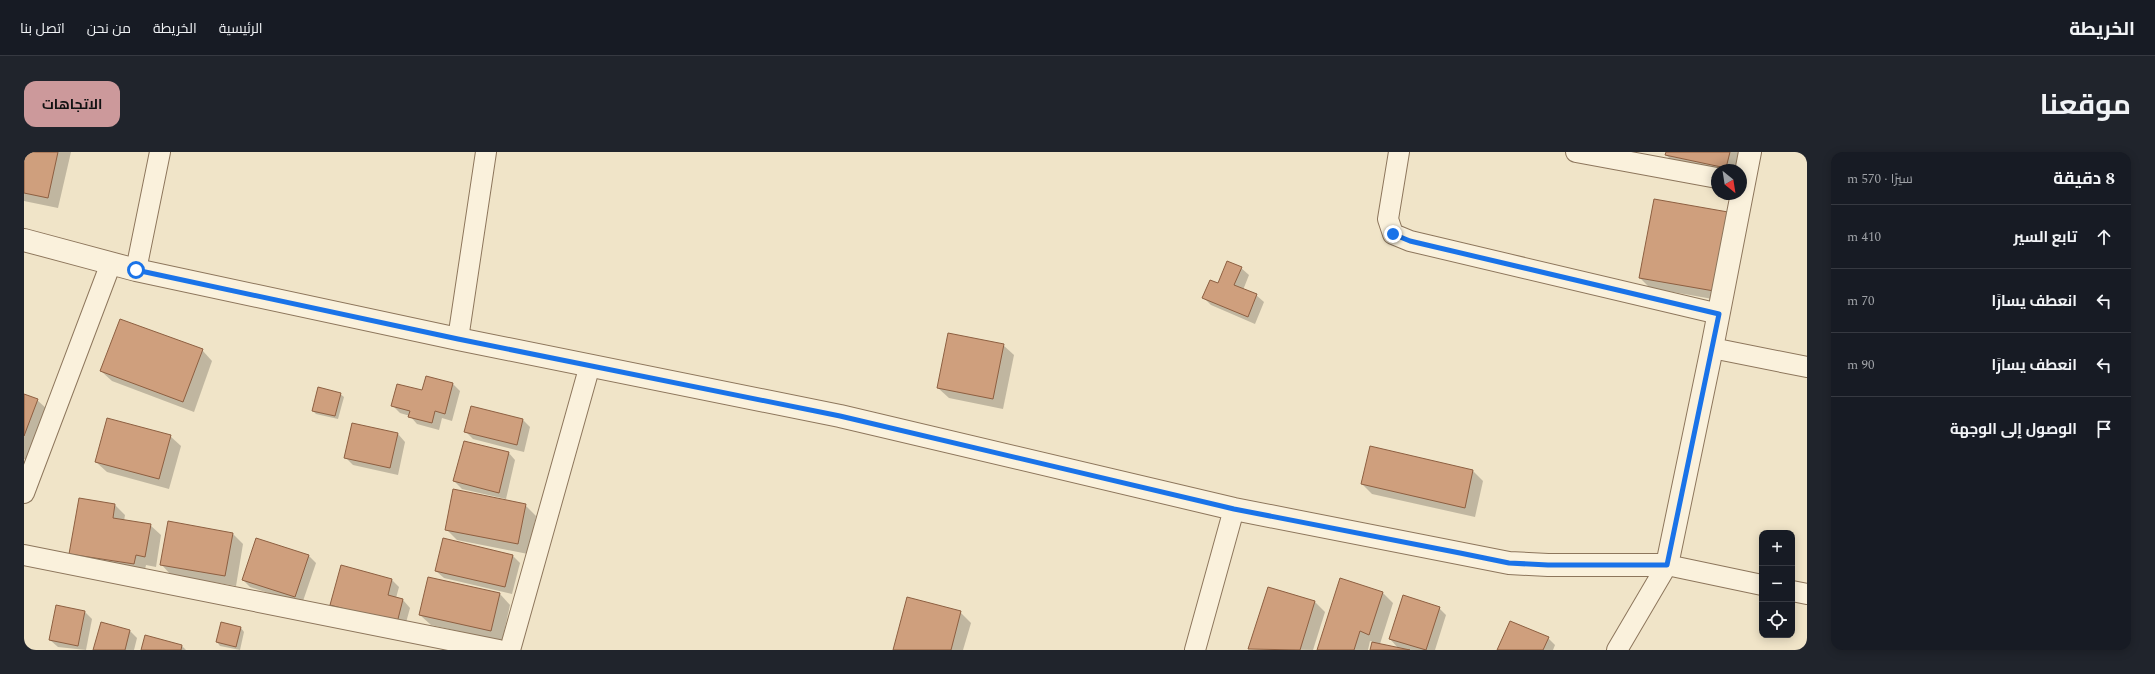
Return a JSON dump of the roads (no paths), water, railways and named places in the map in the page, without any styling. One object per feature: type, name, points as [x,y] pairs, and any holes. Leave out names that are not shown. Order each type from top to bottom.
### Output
[{"type":"street","points":[[136,270],[160,152]]},
{"type":"street","points":[[458,339],[486,152]]},
{"type":"street","points":[[1399,152],[1388,219],[1393,234],[1410,241],[1719,314]]},
{"type":"street","points":[[1576,152],[1711,177]]},
{"type":"street","points":[[1747,165],[1750,152]]},
{"type":"street","points":[[1617,650],[1667,565],[1719,314],[1740,200]]},
{"type":"street","points":[[24,240],[136,270],[458,339],[840,416],[1234,509],[1509,563],[1548,565],[1667,565],[1759,584]]},
{"type":"street","points":[[26,480],[111,263]]},
{"type":"street","points":[[1712,348],[1807,367]]},
{"type":"street","points":[[510,650],[590,365]]},
{"type":"street","points":[[1195,650],[1234,509]]},
{"type":"street","points":[[24,555],[499,650]]},
{"type":"street","points":[[1795,592],[1807,594]]}]
